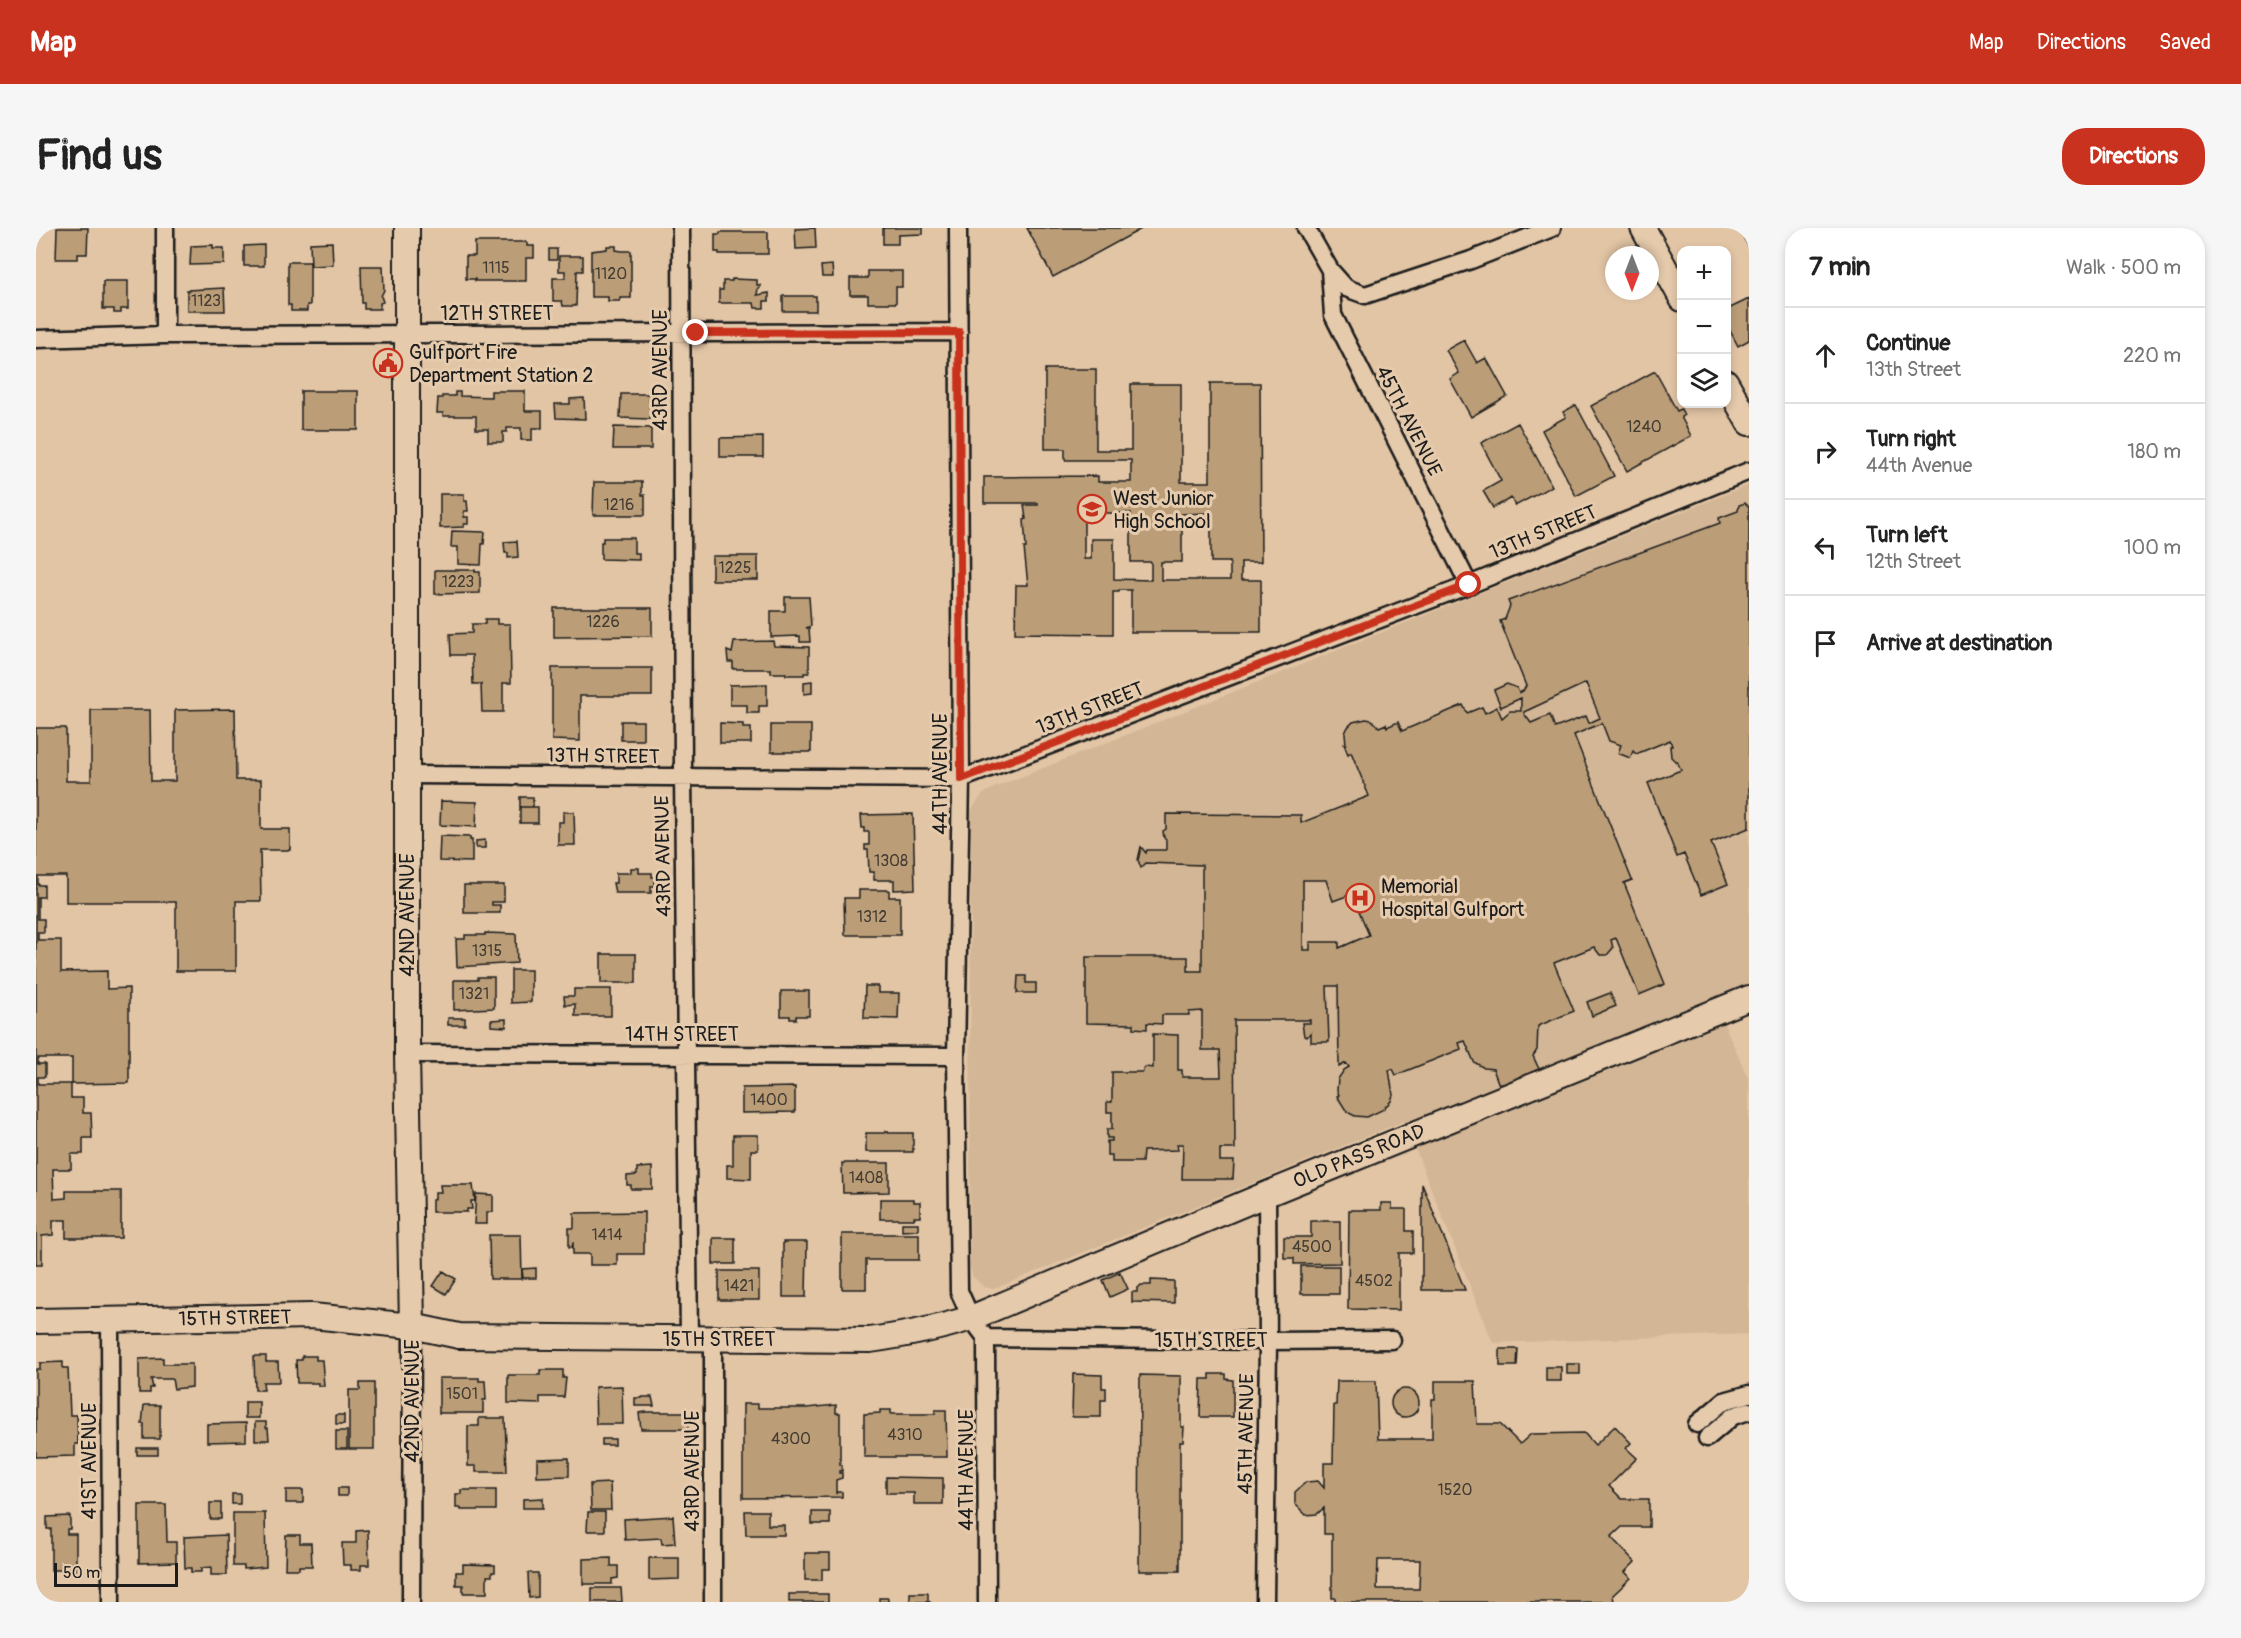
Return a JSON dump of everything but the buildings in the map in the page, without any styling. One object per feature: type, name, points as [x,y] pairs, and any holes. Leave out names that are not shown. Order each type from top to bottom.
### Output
[{"type":"main road","name":"42ND AVENUE","points":[[407,228],[407,1054],[412,1326]]},
{"type":"main road","points":[[1643,228],[1677,289]]},
{"type":"main road","points":[[1731,391],[1749,423]]},
{"type":"main road","name":"OLD PASS ROAD","points":[[971,1318],[1267,1194],[1749,998]]},
{"type":"main road","name":"15TH STREET","points":[[36,1321],[312,1316],[412,1326],[459,1336],[870,1340],[936,1329],[971,1318]]},
{"type":"street","points":[[165,228],[165,335]]},
{"type":"street","name":"43RD AVENUE","points":[[681,228],[683,777],[689,1339]]},
{"type":"street","name":"44TH AVENUE","points":[[958,228],[961,779],[956,1056],[959,1292],[971,1318]]},
{"type":"street","points":[[1306,228],[1330,270],[1346,288],[1365,295],[1471,260],[1552,228]]},
{"type":"street","name":"45TH AVENUE","points":[[1330,270],[1333,315],[1469,585]]},
{"type":"street","name":"12TH STREET","points":[[36,339],[165,335],[959,332]]},
{"type":"street","name":"13TH STREET","points":[[407,775],[961,779],[1469,585],[1749,471]]},
{"type":"street","name":"14TH STREET","points":[[407,1054],[956,1056]]},
{"type":"street","name":"45TH AVENUE","points":[[1265,1602],[1267,1194]]},
{"type":"street","points":[[971,1318],[986,1338]]},
{"type":"street","name":"41ST AVENUE","points":[[110,1320],[111,1602]]},
{"type":"street","name":"42ND AVENUE","points":[[411,1602],[412,1326]]},
{"type":"street","name":"44TH AVENUE","points":[[986,1338],[987,1602]]},
{"type":"street","name":"15TH STREET","points":[[986,1338],[1392,1340]]},
{"type":"street","name":"43RD AVENUE","points":[[713,1339],[713,1602]]},
{"type":"street","points":[[1697,1424],[1724,1401],[1749,1394]]},
{"type":"street","points":[[1707,1438],[1733,1416],[1749,1412]]},
{"type":"shaded area","name":"Memorial Hospital Gulfport","points":[[1749,485],[1749,987],[1714,1001],[1749,1080],[1749,1334],[1493,1343],[1404,1121],[994,1289],[984,1287],[973,1277],[970,1267],[971,810],[983,794]]},
{"type":"place","name":"Gulfport Fire Department Station 2","points":[[388,363]]},
{"type":"place","name":"West Junior High School","points":[[1092,509]]},
{"type":"place","name":"Memorial Hospital Gulfport","points":[[1360,898]]},
{"type":"route","points":[[696,333],[959,332],[961,779],[1469,585]]}]
